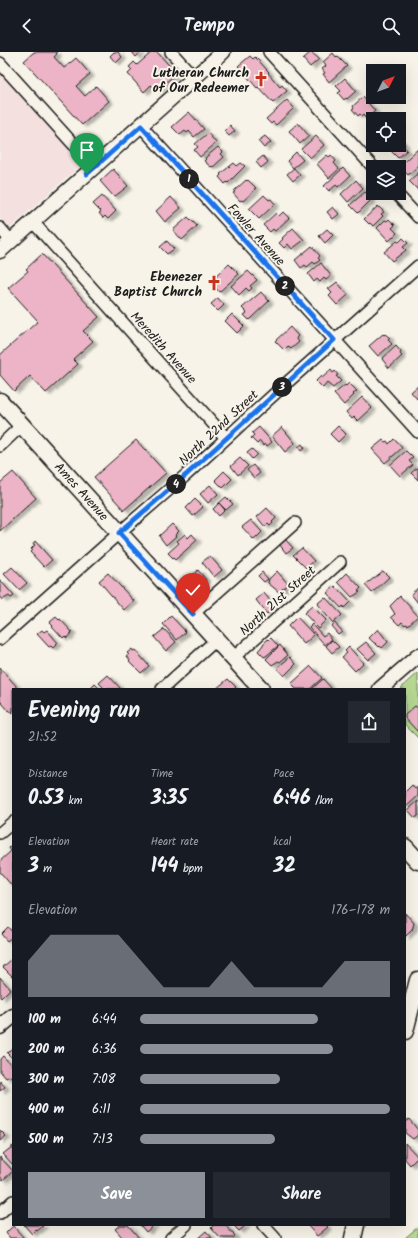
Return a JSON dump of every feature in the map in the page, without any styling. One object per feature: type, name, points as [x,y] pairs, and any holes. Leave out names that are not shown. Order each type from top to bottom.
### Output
[{"type":"main road","name":"Ames Avenue","points":[[0,401],[260,688]]},
{"type":"main road","points":[[406,848],[418,861]]},
{"type":"main road","points":[[406,1027],[418,980]]},
{"type":"main road","points":[[353,1238],[356,1226]]},
{"type":"street","points":[[171,52],[194,78]]},
{"type":"street","points":[[0,251],[223,52]]},
{"type":"street","points":[[269,52],[367,160]]},
{"type":"street","points":[[0,63],[94,167]]},
{"type":"street","name":"Fowler Avenue","points":[[141,126],[418,432]]},
{"type":"street","points":[[402,200],[418,217]]},
{"type":"street","name":"Meredith Avenue","points":[[33,222],[226,438]]},
{"type":"street","points":[[0,228],[11,241]]},
{"type":"street","name":"North 22nd Street","points":[[0,639],[186,475],[334,340],[418,266]]},
{"type":"street","points":[[0,446],[22,425]]},
{"type":"street","points":[[193,614],[295,523]]},
{"type":"street","name":"North 21st Street","points":[[233,658],[340,562]]},
{"type":"street","points":[[163,688],[216,640]]},
{"type":"street","points":[[381,688],[418,656]]},
{"type":"street","points":[[0,834],[12,823]]},
{"type":"street","points":[[0,1026],[12,1017]]},
{"type":"street","points":[[0,1213],[12,1202]]},
{"type":"street","points":[[171,1238],[185,1226]]},
{"type":"street","points":[[264,1226],[275,1238]]},
{"type":"shaded area","points":[[0,72],[83,163],[9,229],[0,219]]},
{"type":"green space","points":[[418,673],[418,738],[406,726],[406,688],[401,688]]},
{"type":"green space","points":[[418,1227],[418,1238],[405,1238]]},
{"type":"building","points":[[34,52],[57,52],[54,57],[64,68],[76,58],[90,74],[76,86],[85,96],[96,86],[109,101],[82,125],[24,61]]},
{"type":"building","points":[[114,52],[118,52],[122,57],[116,63],[110,56]]},
{"type":"building","points":[[132,52],[141,52],[136,57]]},
{"type":"building","points":[[152,52],[157,52],[176,73],[157,91],[151,85],[144,92],[128,74],[132,70],[129,67],[134,62],[137,65]]},
{"type":"building","points":[[311,52],[319,59],[310,67],[303,59]]},
{"type":"building","points":[[333,53],[347,66],[329,82],[323,74],[325,73],[322,69],[326,66],[323,62]]},
{"type":"building","name":"Lutheran Church of Our Redeemer","points":[[250,56],[253,59],[255,57],[280,87],[282,85],[287,91],[273,103],[258,87],[257,88],[238,66]]},
{"type":"building","points":[[345,78],[356,91],[344,100],[338,93],[341,91],[336,86]]},
{"type":"building","points":[[363,97],[366,100],[366,104],[369,104],[375,111],[366,112],[366,119],[363,115],[362,116],[360,114],[358,116],[352,109],[354,108],[353,106]]},
{"type":"building","points":[[287,100],[294,108],[276,125],[273,122],[271,124],[266,119]]},
{"type":"building","points":[[189,112],[204,129],[194,137],[189,131],[187,133],[185,131],[180,135],[172,127]]},
{"type":"building","points":[[298,123],[309,136],[300,144],[289,131]]},
{"type":"building","points":[[230,125],[235,131],[229,136],[224,131]]},
{"type":"building","points":[[208,133],[216,143],[200,157],[194,150],[198,147],[195,144]]},
{"type":"building","points":[[265,136],[271,142],[264,148],[258,141]]},
{"type":"building","points":[[316,136],[324,145],[310,158],[301,149]]},
{"type":"building","points":[[218,147],[223,152],[221,154],[224,157],[213,167],[211,167],[204,161],[206,159],[205,158]]},
{"type":"building","points":[[418,149],[418,166],[408,175],[406,173],[406,160]]},
{"type":"building","points":[[296,152],[303,160],[293,168],[287,161]]},
{"type":"building","points":[[392,152],[405,152],[398,158]]},
{"type":"building","points":[[327,155],[329,157],[331,155],[336,161],[334,163],[339,169],[329,178],[317,164]]},
{"type":"building","points":[[263,156],[268,162],[261,168],[256,162]]},
{"type":"building","points":[[234,163],[237,166],[241,163],[245,166],[228,183],[227,182],[225,184],[219,177],[221,175],[220,174]]},
{"type":"building","points":[[294,168],[300,175],[293,181],[287,174]]},
{"type":"building","points":[[343,168],[350,176],[338,187],[336,185],[329,191],[324,186]]},
{"type":"building","points":[[113,169],[128,186],[114,197],[100,181]]},
{"type":"building","points":[[418,173],[418,189],[417,189],[409,181]]},
{"type":"building","points":[[246,180],[248,180],[256,188],[243,201],[240,201],[233,193]]},
{"type":"building","points":[[356,180],[363,188],[348,202],[341,194]]},
{"type":"building","points":[[365,192],[366,200],[371,200],[358,213],[350,205]]},
{"type":"building","points":[[264,195],[269,200],[271,199],[275,204],[259,219],[249,209]]},
{"type":"building","points":[[102,196],[116,211],[108,219],[105,216],[103,218],[99,213],[101,212],[93,204]]},
{"type":"building","points":[[171,197],[181,208],[165,222],[156,211]]},
{"type":"building","points":[[378,206],[384,212],[381,214],[383,216],[373,226],[364,219]]},
{"type":"building","points":[[333,207],[339,214],[333,219],[327,212]]},
{"type":"building","points":[[283,212],[289,218],[275,231],[273,229],[270,232],[263,225],[276,213],[279,216]]},
{"type":"building","points":[[188,217],[197,226],[182,240],[173,230]]},
{"type":"building","points":[[389,219],[395,225],[392,228],[397,233],[389,241],[377,228],[385,220],[387,221]]},
{"type":"building","points":[[293,228],[304,240],[292,249],[288,244],[284,248],[279,243],[283,239],[282,238]]},
{"type":"building","points":[[327,229],[333,235],[325,243],[319,236]]},
{"type":"building","points":[[403,238],[408,243],[403,247],[406,250],[392,261],[384,252]]},
{"type":"building","points":[[167,241],[174,249],[167,254],[160,247]]},
{"type":"building","points":[[312,246],[320,256],[318,258],[320,260],[315,264],[313,262],[307,267],[305,265],[301,268],[295,260]]},
{"type":"building","points":[[42,254],[99,317],[83,331],[93,341],[73,359],[78,364],[46,393],[30,376],[14,391],[0,375],[0,355],[38,321],[8,288],[28,271],[26,269]]},
{"type":"building","points":[[321,263],[331,276],[326,280],[324,278],[320,282],[317,279],[314,282],[308,274]]},
{"type":"building","points":[[229,264],[239,274],[219,292],[210,282]]},
{"type":"building","points":[[248,271],[257,280],[250,286],[252,288],[249,291],[246,288],[239,295],[231,286]]},
{"type":"building","points":[[337,282],[348,295],[337,305],[329,296],[332,293],[328,289]]},
{"type":"building","points":[[261,292],[269,301],[249,320],[244,315],[247,313],[242,308]]},
{"type":"building","points":[[218,298],[224,305],[218,311],[211,304]]},
{"type":"building","points":[[232,314],[244,326],[237,333],[225,321]]},
{"type":"building","points":[[290,327],[298,336],[296,338],[299,342],[291,349],[288,346],[284,350],[275,341]]},
{"type":"building","points":[[383,334],[390,338],[388,340],[392,344],[378,356],[369,346]]},
{"type":"building","points":[[396,346],[401,352],[400,354],[402,356],[389,368],[382,359]]},
{"type":"building","points":[[331,370],[333,373],[335,371],[338,375],[336,376],[341,381],[333,388],[327,383],[323,388],[316,381]]},
{"type":"building","points":[[349,383],[357,391],[344,405],[334,394]]},
{"type":"building","points":[[418,386],[418,399],[417,399],[411,392]]},
{"type":"building","points":[[362,397],[372,408],[358,421],[354,417],[352,419],[346,412]]},
{"type":"building","points":[[338,426],[346,434],[338,442],[330,434]]},
{"type":"building","points":[[259,427],[272,442],[267,446],[266,444],[264,446],[260,441],[257,444],[251,438],[254,435],[252,433]]},
{"type":"building","points":[[282,427],[295,443],[285,452],[272,436]]},
{"type":"building","points":[[394,439],[402,448],[385,463],[372,449],[383,440],[385,442],[387,441],[389,444]]},
{"type":"building","points":[[136,440],[166,473],[124,510],[94,477]]},
{"type":"building","points":[[302,444],[305,448],[301,451],[298,447]]},
{"type":"building","points":[[252,449],[257,454],[252,459],[247,453]]},
{"type":"building","points":[[406,451],[413,458],[409,461],[413,465],[400,476],[390,465]]},
{"type":"building","points":[[240,458],[248,466],[238,475],[231,466]]},
{"type":"building","points":[[253,465],[260,473],[254,478],[247,470]]},
{"type":"building","points":[[418,467],[418,480],[411,473]]},
{"type":"building","points":[[224,471],[232,479],[223,488],[215,480]]},
{"type":"building","points":[[13,472],[36,498],[0,531],[0,483]]},
{"type":"building","points":[[210,485],[218,494],[208,503],[200,494]]},
{"type":"building","points":[[226,497],[233,504],[226,510],[219,503]]},
{"type":"building","points":[[195,499],[203,507],[193,516],[186,508]]},
{"type":"building","points":[[219,503],[225,510],[219,516],[213,509]]},
{"type":"building","points":[[267,508],[276,518],[270,526],[268,524],[265,527],[257,517]]},
{"type":"building","points":[[251,520],[262,532],[254,540],[242,527]]},
{"type":"building","points":[[172,524],[179,531],[175,535],[176,536],[166,545],[159,536]]},
{"type":"building","points":[[185,534],[188,538],[192,534],[197,540],[175,560],[168,553],[179,543],[177,541]]},
{"type":"building","points":[[285,539],[293,548],[286,553],[279,544]]},
{"type":"building","points":[[35,541],[52,560],[44,567],[30,552],[35,545],[33,544]]},
{"type":"building","points":[[302,548],[314,561],[306,568],[293,555]]},
{"type":"building","points":[[210,556],[222,570],[214,577],[202,562]]},
{"type":"building","points":[[12,567],[27,583],[19,590],[4,574]]},
{"type":"building","points":[[198,570],[206,580],[202,584],[204,586],[199,591],[192,582],[191,584],[187,580]]},
{"type":"building","points":[[277,571],[288,584],[279,592],[268,583],[269,579]]},
{"type":"building","points":[[383,571],[389,577],[372,593],[365,585]]},
{"type":"building","points":[[262,572],[268,579],[264,582],[258,576]]},
{"type":"building","points":[[108,573],[134,601],[124,610],[99,581]]},
{"type":"building","points":[[347,573],[361,588],[358,591],[360,592],[352,597],[338,582]]},
{"type":"building","points":[[0,580],[14,596],[11,598],[9,596],[2,600],[0,597]]},
{"type":"building","points":[[335,586],[350,602],[344,608],[343,606],[341,608],[327,593]]},
{"type":"building","points":[[418,588],[418,603],[411,594]]},
{"type":"building","points":[[264,593],[275,607],[267,614],[256,600]]},
{"type":"building","points":[[400,596],[418,616],[408,625],[405,625],[402,622],[399,625],[391,617],[395,614],[390,606]]},
{"type":"building","points":[[325,597],[342,615],[333,623],[317,604]]},
{"type":"building","points":[[312,606],[326,620],[318,628],[304,613]]},
{"type":"building","points":[[171,616],[186,632],[177,640],[163,624]]},
{"type":"building","points":[[56,617],[59,620],[60,619],[72,632],[67,638],[65,636],[63,638],[52,626],[53,625],[50,622]]},
{"type":"building","points":[[297,617],[314,635],[304,644],[288,626]]},
{"type":"building","points":[[335,623],[342,631],[338,634],[331,626]]},
{"type":"building","points":[[312,624],[323,636],[327,633],[332,639],[325,645],[309,627]]},
{"type":"building","points":[[164,629],[176,642],[166,651],[154,637]]},
{"type":"building","points":[[378,629],[388,642],[382,648],[369,638]]},
{"type":"building","points":[[42,630],[44,632],[47,630],[58,643],[53,648],[51,646],[49,647],[37,634]]},
{"type":"building","points":[[271,638],[278,646],[264,657],[258,651],[268,639],[269,640]]},
{"type":"building","points":[[332,640],[339,647],[332,653],[326,646]]},
{"type":"building","points":[[366,642],[376,653],[368,660],[357,649]]},
{"type":"building","points":[[280,645],[288,655],[280,662],[278,661],[272,665],[266,659]]},
{"type":"building","points":[[349,647],[363,663],[355,671],[342,657],[347,653],[345,651]]},
{"type":"building","points":[[132,649],[133,651],[135,650],[149,666],[141,673],[129,661],[130,660],[127,656],[129,655],[127,653]]},
{"type":"building","points":[[290,657],[296,664],[284,676],[277,668]]},
{"type":"building","points":[[311,666],[322,678],[311,688],[295,688],[291,684]]},
{"type":"building","points":[[0,668],[18,688],[12,688],[11,713],[0,701]]},
{"type":"building","points":[[108,675],[120,688],[104,688],[99,683]]},
{"type":"building","points":[[228,679],[236,687],[235,688],[217,688]]},
{"type":"building","points":[[323,679],[331,688],[313,688]]},
{"type":"building","points":[[95,684],[99,688],[91,688]]},
{"type":"building","points":[[415,706],[418,708],[417,731],[406,719],[406,714]]},
{"type":"building","points":[[412,785],[415,789],[418,787],[418,796],[406,807],[406,791]]},
{"type":"building","points":[[418,801],[418,816],[415,818],[408,810]]},
{"type":"building","points":[[12,846],[12,886],[0,872],[0,861],[11,851],[9,848]]},
{"type":"building","points":[[406,914],[414,923],[412,930],[406,936]]},
{"type":"building","points":[[8,927],[12,932],[12,937],[7,941],[1,934]]},
{"type":"building","points":[[12,959],[12,976],[3,967]]},
{"type":"building","points":[[0,977],[10,989],[1,998],[0,997]]},
{"type":"building","points":[[12,1048],[12,1058],[7,1053]]},
{"type":"building","points":[[3,1056],[12,1066],[12,1078],[10,1076],[6,1078],[0,1071],[0,1059]]},
{"type":"building","points":[[0,1081],[5,1087],[0,1091]]},
{"type":"building","points":[[409,1119],[418,1130],[418,1135],[413,1139],[406,1134],[406,1121]]},
{"type":"building","points":[[0,1130],[6,1136],[0,1141]]},
{"type":"building","points":[[406,1144],[418,1157],[410,1165],[406,1160]]},
{"type":"building","points":[[12,1147],[12,1164],[3,1154]]},
{"type":"building","points":[[0,1157],[12,1170],[12,1172],[3,1180],[0,1176]]},
{"type":"building","points":[[13,1226],[24,1238],[10,1238],[6,1233]]},
{"type":"building","points":[[25,1226],[43,1226],[37,1231],[36,1230],[32,1234]]},
{"type":"building","points":[[119,1226],[129,1226],[139,1238],[123,1238],[115,1229]]},
{"type":"building","points":[[141,1226],[153,1226],[146,1232]]},
{"type":"building","points":[[213,1226],[226,1226],[235,1236],[233,1238],[220,1238],[211,1228]]},
{"type":"building","points":[[234,1226],[245,1226],[239,1231]]},
{"type":"building","points":[[308,1226],[328,1227],[317,1236]]},
{"type":"building","points":[[206,1231],[212,1238],[198,1238]]},
{"type":"place","name":"Lutheran Church of Our Redeemer","points":[[261,79]]},
{"type":"place","name":"Ebenezer Baptist Church","points":[[214,283]]},
{"type":"route","points":[[87,174],[141,126],[334,340],[186,475],[119,533],[193,614]]}]
